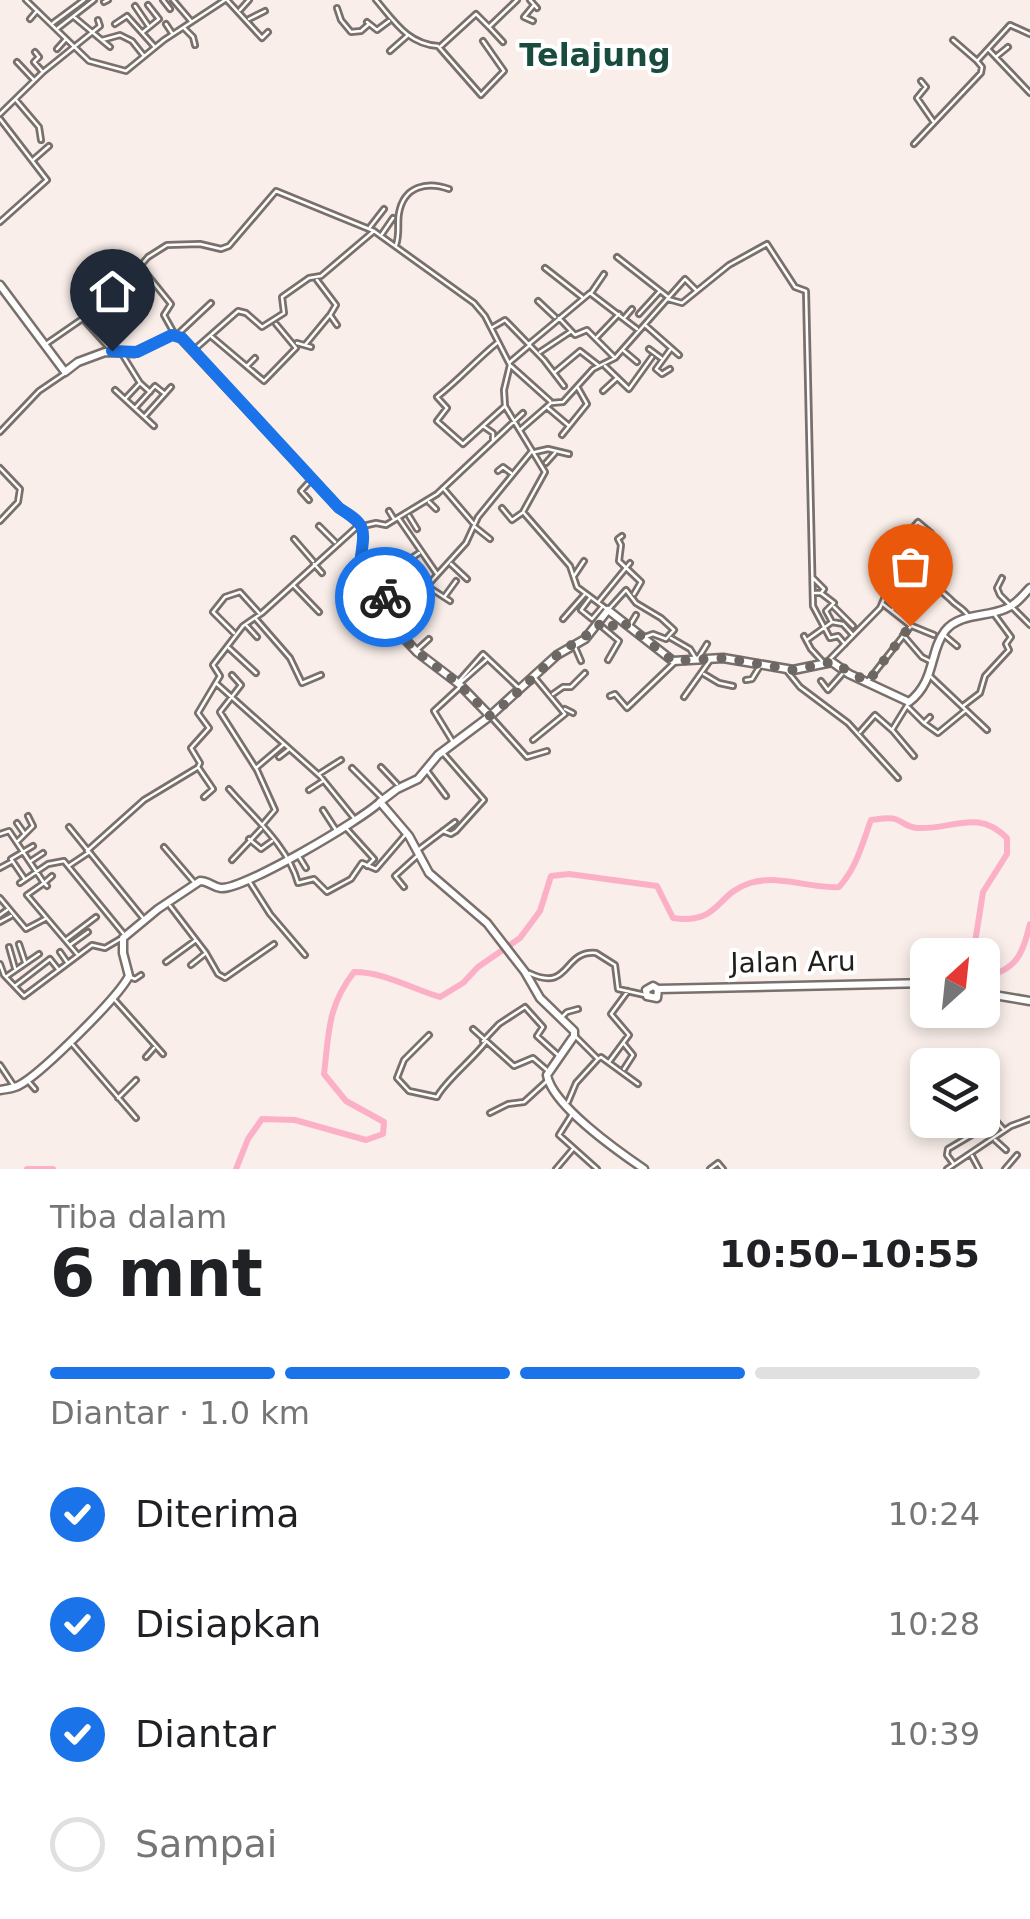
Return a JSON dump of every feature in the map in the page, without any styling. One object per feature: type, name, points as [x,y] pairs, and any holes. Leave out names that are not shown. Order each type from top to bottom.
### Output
[{"type":"street","points":[[26,0],[92,63],[129,70],[154,46]]},
{"type":"street","points":[[52,24],[84,0]]},
{"type":"street","points":[[57,29],[94,0]]},
{"type":"street","points":[[163,0],[170,9]]},
{"type":"street","points":[[102,40],[120,35],[144,52],[226,0],[262,38],[268,32]]},
{"type":"street","points":[[238,10],[249,0]]},
{"type":"street","points":[[376,0],[390,20],[408,35],[426,46],[440,47],[482,95],[504,70],[484,41]]},
{"type":"street","points":[[489,27],[517,0]]},
{"type":"street","points":[[530,0],[536,6],[524,17],[533,20]]},
{"type":"street","points":[[175,1],[191,21]]},
{"type":"street","points":[[143,33],[159,19],[148,5]]},
{"type":"street","points":[[30,18],[47,6]]},
{"type":"street","points":[[135,6],[150,27]]},
{"type":"street","points":[[337,8],[351,32],[361,32],[368,23],[377,30],[390,20]]},
{"type":"street","points":[[248,20],[266,11]]},
{"type":"street","points":[[479,16],[485,11]]},
{"type":"street","points":[[204,12],[209,19]]},
{"type":"street","points":[[440,47],[476,14],[503,42]]},
{"type":"street","points":[[74,16],[110,47]]},
{"type":"street","points":[[116,24],[126,16],[154,46]]},
{"type":"street","points":[[0,222],[47,181],[0,116],[43,72],[108,17]]},
{"type":"street","points":[[166,24],[173,34]]},
{"type":"street","points":[[978,61],[1011,24],[1030,34]]},
{"type":"street","points":[[183,27],[195,45]]},
{"type":"street","points":[[390,51],[408,35]]},
{"type":"street","points":[[490,41],[496,35]]},
{"type":"street","points":[[57,49],[67,38]]},
{"type":"street","points":[[914,144],[980,73],[978,61],[953,40]]},
{"type":"street","points":[[996,57],[1008,46]]},
{"type":"street","points":[[138,48],[145,57]]},
{"type":"street","points":[[988,48],[1030,93]]},
{"type":"street","points":[[35,52],[38,58],[34,62],[43,72]]},
{"type":"street","points":[[17,62],[34,81]]},
{"type":"street","points":[[922,81],[926,86],[917,99],[934,122]]},
{"type":"street","points":[[14,99],[39,127],[41,140]]},
{"type":"street","points":[[944,111],[951,117]]},
{"type":"street","points":[[32,160],[49,146]]},
{"type":"street","points":[[395,246],[399,239],[399,212],[408,194],[429,184],[450,189]]},
{"type":"street","points":[[44,345],[83,319],[104,293],[122,287],[153,254],[172,244],[224,249],[276,191],[382,235],[474,303],[510,364],[552,402],[562,402],[602,365],[616,358],[686,279],[697,291]]},
{"type":"street","points":[[8,202],[14,209]]},
{"type":"street","points":[[316,279],[372,230],[384,208]]},
{"type":"street","points":[[382,235],[393,218]]},
{"type":"street","points":[[617,257],[669,299],[681,304],[729,265],[766,244],[795,287],[806,290],[816,614],[830,638],[837,636],[845,644]]},
{"type":"street","points":[[140,266],[171,304],[164,316],[176,335],[339,508],[361,525],[366,536],[361,557],[378,572],[396,629],[459,684],[527,757],[547,751]]},
{"type":"street","points":[[545,268],[583,298]]},
{"type":"street","points":[[604,274],[591,293],[510,364],[504,390],[506,406],[545,474],[524,512],[570,566],[573,577],[588,595],[675,662]]},
{"type":"street","points":[[193,350],[240,311],[262,326],[274,322],[283,315],[282,298],[308,278],[316,279],[336,306],[305,345]]},
{"type":"street","points":[[0,285],[65,372]]},
{"type":"street","points":[[639,314],[662,290]]},
{"type":"street","points":[[591,293],[638,330]]},
{"type":"street","points":[[538,301],[576,335],[586,329],[616,358]]},
{"type":"street","points":[[0,432],[39,390],[78,362],[109,351],[137,352],[176,335],[211,303]]},
{"type":"street","points":[[596,338],[632,309]]},
{"type":"street","points":[[330,315],[337,325]]},
{"type":"street","points":[[83,319],[150,392]]},
{"type":"street","points":[[492,328],[506,320],[564,386]]},
{"type":"street","points":[[274,322],[296,344]]},
{"type":"street","points":[[643,324],[679,356]]},
{"type":"street","points":[[538,353],[572,331]]},
{"type":"street","points":[[211,336],[264,381],[295,350],[296,344]]},
{"type":"street","points":[[498,342],[436,398],[447,408],[438,423],[462,444],[506,406]]},
{"type":"street","points":[[296,344],[311,347]]},
{"type":"street","points":[[670,370],[662,374],[656,370],[672,348]]},
{"type":"street","points":[[622,350],[637,362]]},
{"type":"street","points":[[649,350],[662,359]]},
{"type":"street","points":[[555,372],[580,351],[630,389],[652,358]]},
{"type":"street","points":[[246,367],[255,358]]},
{"type":"street","points":[[603,390],[617,378]]},
{"type":"street","points":[[125,400],[140,383]]},
{"type":"street","points":[[135,408],[156,386],[165,394]]},
{"type":"street","points":[[144,417],[171,387]]},
{"type":"street","points":[[562,436],[587,404],[576,387]]},
{"type":"street","points":[[115,390],[154,426]]},
{"type":"street","points":[[520,430],[552,402]]},
{"type":"street","points":[[547,407],[571,426]]},
{"type":"street","points":[[69,866],[144,800],[198,768],[200,763],[191,748],[209,726],[198,712],[220,674],[213,665],[235,634],[324,553],[361,525],[386,525],[428,501],[523,414]]},
{"type":"street","points":[[482,425],[493,433],[494,442]]},
{"type":"street","points":[[406,584],[416,588],[428,586],[450,563],[512,474],[533,452],[544,449],[569,454]]},
{"type":"street","points":[[546,463],[556,451]]},
{"type":"street","points":[[498,471],[503,467],[512,474]]},
{"type":"street","points":[[0,468],[20,489],[18,502],[0,521]]},
{"type":"street","points":[[310,500],[302,490],[312,479]]},
{"type":"street","points":[[443,488],[490,539]]},
{"type":"street","points":[[428,501],[436,509]]},
{"type":"street","points":[[502,508],[513,520],[524,512]]},
{"type":"street","points":[[389,512],[438,575]]},
{"type":"street","points":[[408,514],[417,529]]},
{"type":"street","points":[[319,526],[336,544]]},
{"type":"street","points":[[622,536],[618,539],[622,545],[618,558],[641,582],[633,595]]},
{"type":"street","points":[[294,540],[322,573]]},
{"type":"street","points":[[826,663],[883,604],[922,543]]},
{"type":"street","points":[[324,553],[331,560]]},
{"type":"street","points":[[390,606],[406,584],[403,564],[419,553]]},
{"type":"street","points":[[573,577],[584,561]]},
{"type":"street","points":[[450,563],[467,578]]},
{"type":"street","points":[[598,602],[630,563]]},
{"type":"street","points":[[908,563],[970,617]]},
{"type":"street","points":[[346,578],[367,564]]},
{"type":"street","points":[[813,578],[822,584],[821,593]]},
{"type":"street","points":[[1002,578],[997,588],[1030,625]]},
{"type":"street","points":[[444,597],[456,580]]},
{"type":"street","points":[[292,584],[320,612]]},
{"type":"street","points":[[428,586],[450,601]]},
{"type":"street","points":[[892,730],[929,675],[938,635],[954,623],[1012,606],[1030,588]]},
{"type":"street","points":[[588,595],[581,610],[592,620],[624,590],[674,630],[665,639],[652,634],[644,638]]},
{"type":"street","points":[[235,634],[212,612],[225,598],[240,592],[260,614]]},
{"type":"street","points":[[814,593],[834,601],[833,606],[853,626]]},
{"type":"street","points":[[353,597],[374,600],[383,594]]},
{"type":"street","points":[[563,619],[588,595]]},
{"type":"street","points":[[892,610],[903,600]]},
{"type":"street","points":[[883,604],[911,626],[957,646]]},
{"type":"street","points":[[832,622],[826,611],[833,606]]},
{"type":"street","points":[[0,964],[24,996],[92,945],[105,948],[124,937],[195,884],[205,880],[226,888],[248,880],[356,821],[427,771],[453,742],[536,678],[557,655],[575,646],[598,624],[606,608]]},
{"type":"street","points":[[610,696],[615,694],[628,708],[675,662],[696,659],[786,670],[836,664],[908,704],[924,724],[938,733],[980,693],[985,677],[1010,650],[1006,644],[1010,636],[993,613]]},
{"type":"street","points":[[629,626],[636,616]]},
{"type":"street","points":[[254,618],[290,658],[302,683],[321,675]]},
{"type":"street","points":[[807,642],[832,622],[843,624],[854,636]]},
{"type":"street","points":[[246,624],[256,637]]},
{"type":"street","points":[[598,624],[619,641],[608,660]]},
{"type":"street","points":[[868,682],[911,626]]},
{"type":"street","points":[[903,634],[922,657],[934,662]]},
{"type":"street","points":[[670,636],[690,649],[696,659]]},
{"type":"street","points":[[804,636],[826,663]]},
{"type":"street","points":[[416,650],[429,639]]},
{"type":"street","points":[[696,659],[707,644]]},
{"type":"street","points":[[575,646],[581,661]]},
{"type":"street","points":[[228,647],[256,672]]},
{"type":"street","points":[[453,742],[434,711],[484,654],[521,690]]},
{"type":"street","points":[[684,697],[712,658]]},
{"type":"street","points":[[459,684],[486,660]]},
{"type":"street","points":[[746,680],[754,676],[761,664]]},
{"type":"street","points":[[786,670],[800,687],[858,734],[898,778]]},
{"type":"street","points":[[821,681],[828,690],[845,671]]},
{"type":"street","points":[[232,674],[241,684],[220,713],[256,768],[275,811],[232,860]]},
{"type":"street","points":[[552,695],[562,687],[571,687],[586,674]]},
{"type":"street","points":[[703,674],[734,686]]},
{"type":"street","points":[[929,675],[987,730]]},
{"type":"street","points":[[533,740],[563,719],[563,709],[536,678]]},
{"type":"street","points":[[216,683],[325,781],[356,821]]},
{"type":"street","points":[[563,709],[569,708],[573,713]]},
{"type":"street","points":[[858,734],[874,716],[914,756]]},
{"type":"street","points":[[924,724],[930,717]]},
{"type":"street","points":[[256,768],[284,744]]},
{"type":"street","points":[[432,748],[484,800],[456,831],[443,831]]},
{"type":"street","points":[[279,756],[289,749]]},
{"type":"street","points":[[318,775],[341,760]]},
{"type":"street","points":[[381,767],[400,788]]},
{"type":"street","points":[[198,768],[213,789],[204,797]]},
{"type":"street","points":[[352,768],[407,833],[430,873],[480,916],[524,970],[540,998],[598,1059]]},
{"type":"street","points":[[427,771],[446,796]]},
{"type":"street","points":[[309,790],[332,777]]},
{"type":"street","points":[[229,788],[288,860],[298,883],[314,879],[327,892],[351,880],[361,864],[376,869],[407,833]]},
{"type":"street","points":[[323,810],[374,859],[368,866]]},
{"type":"street","points":[[16,843],[33,824],[28,816]]},
{"type":"street","points":[[404,887],[395,876],[455,822]]},
{"type":"street","points":[[17,823],[25,834]]},
{"type":"street","points":[[70,827],[144,919]]},
{"type":"street","points":[[0,834],[9,831],[46,884]]},
{"type":"street","points":[[249,838],[262,850],[273,840]]},
{"type":"street","points":[[0,868],[33,846]]},
{"type":"street","points":[[164,847],[195,884]]},
{"type":"street","points":[[6,851],[23,881],[58,861],[69,866],[124,937],[122,953],[129,977]]},
{"type":"street","points":[[29,862],[42,852]]},
{"type":"street","points":[[297,854],[306,868]]},
{"type":"street","points":[[52,876],[27,894],[78,955]]},
{"type":"street","points":[[248,880],[270,914],[305,955]]},
{"type":"street","points":[[0,898],[28,930],[45,919]]},
{"type":"street","points":[[167,902],[218,974],[225,978],[274,944]]},
{"type":"street","points":[[0,915],[8,910]]},
{"type":"street","points":[[265,920],[270,914]]},
{"type":"street","points":[[0,922],[13,915]]},
{"type":"street","points":[[66,940],[96,917]]},
{"type":"street","points":[[70,944],[88,932]]},
{"type":"street","points":[[166,962],[197,940]]},
{"type":"street","points":[[20,944],[26,963]]},
{"type":"street","points":[[9,947],[16,970]]},
{"type":"street","points":[[60,952],[68,963]]},
{"type":"street","points":[[191,966],[206,953]]},
{"type":"street","points":[[524,970],[544,980],[555,978],[582,954],[596,953],[615,965],[618,989],[640,996],[646,994]]},
{"type":"street","points":[[6,977],[39,954]]},
{"type":"street","points":[[14,987],[50,959],[58,970]]},
{"type":"street","points":[[129,977],[141,976]]},
{"type":"street","points":[[0,1090],[27,1080],[129,977]]},
{"type":"street","name":"Jalan Aru","points":[[646,994],[656,999],[658,988],[910,982]]},
{"type":"street","points":[[609,1062],[628,1032],[611,1014],[629,990]]},
{"type":"street","points":[[1000,996],[1030,1001]]},
{"type":"street","points":[[112,997],[163,1054]]},
{"type":"street","points":[[429,1035],[404,1060],[397,1078],[409,1091],[437,1098],[441,1088],[456,1076],[499,1024],[525,1007],[543,1026],[537,1036],[560,1057]]},
{"type":"street","points":[[560,1018],[578,1010]]},
{"type":"street","points":[[473,1029],[514,1066],[532,1058],[574,1112],[606,1142],[644,1169]]},
{"type":"street","points":[[490,1113],[508,1104],[524,1102],[548,1076],[574,1036]]},
{"type":"street","points":[[68,1041],[136,1118]]},
{"type":"street","points":[[623,1043],[634,1055],[623,1070]]},
{"type":"street","points":[[146,1057],[156,1047]]},
{"type":"street","points":[[567,1104],[576,1083],[601,1056],[638,1084]]},
{"type":"street","points":[[0,1065],[15,1087]]},
{"type":"street","points":[[27,1080],[35,1088]]},
{"type":"street","points":[[117,1099],[136,1080]]},
{"type":"street","points":[[574,1112],[560,1135],[597,1169]]},
{"type":"street","points":[[947,1169],[1004,1130],[1030,1118]]},
{"type":"street","points":[[954,1164],[948,1149],[977,1128],[998,1122],[1004,1130]]},
{"type":"street","points":[[994,1139],[1006,1150]]},
{"type":"street","points":[[556,1169],[574,1148]]},
{"type":"street","points":[[971,1154],[979,1169]]},
{"type":"street","points":[[1005,1169],[1016,1155]]},
{"type":"street","points":[[710,1169],[718,1163],[723,1169]]},
{"type":"waterway","points":[[236,1169],[248,1139],[262,1119],[295,1120],[366,1140],[383,1134],[384,1122],[346,1101],[324,1074],[331,1021],[345,985],[354,972],[365,973],[440,997],[520,938],[540,911],[551,876],[569,874],[657,886],[673,918],[688,919],[709,913],[750,883],[783,881],[839,887],[855,863],[871,820],[893,818],[917,828],[975,822],[996,829],[1007,838],[1007,854],[983,892],[976,938]]},
{"type":"waterway","points":[[1000,972],[1016,960],[1030,924]]},
{"type":"waterway","points":[[27,1169],[53,1169]]},
{"type":"way so far","points":[[385,597],[398,632],[490,716],[562,651],[581,642],[598,624],[608,631],[619,619],[673,661],[724,658],[784,670],[832,662],[868,682],[910,626]]},
{"type":"district","name":"Telajung","points":[[595,55]]},
{"type":"route","points":[[112,351],[134,353],[172,335],[182,338],[339,508],[358,520],[366,536],[361,557],[378,572],[385,597]]}]
